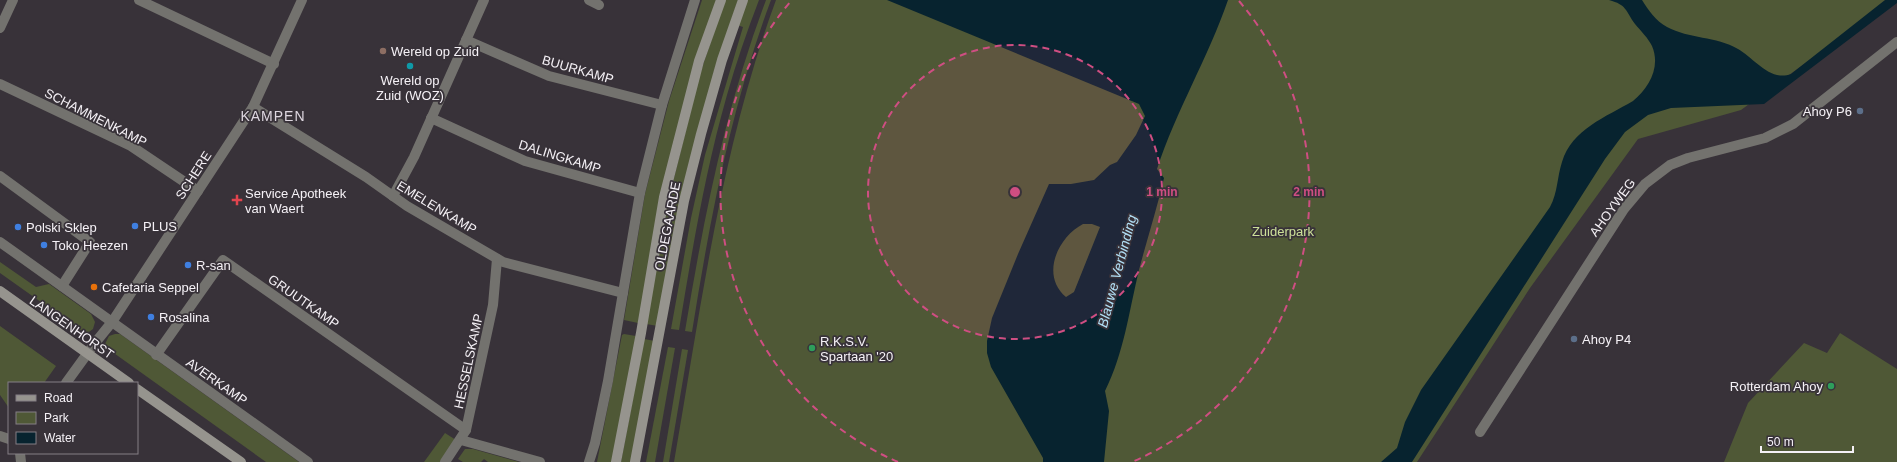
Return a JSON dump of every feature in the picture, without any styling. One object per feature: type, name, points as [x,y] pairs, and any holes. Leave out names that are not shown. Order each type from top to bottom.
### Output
[{"type":"main road","name":"OLDEGAARDE","points":[[616,462],[641,333],[664,197],[700,61],[721,0]]},
{"type":"main road","name":"OLDEGAARDE","points":[[635,462],[684,201],[700,134],[722,60],[743,0]]},
{"type":"main road","name":"LANGENHORST","points":[[0,291],[128,382]]},
{"type":"main road","points":[[138,390],[241,462]]},
{"type":"street","points":[[0,28],[13,0]]},
{"type":"street","points":[[139,0],[274,64]]},
{"type":"street","name":"SCHERE","points":[[67,382],[112,322],[253,107],[302,0]]},
{"type":"street","points":[[393,196],[414,157],[484,0]]},
{"type":"street","points":[[589,0],[599,5]]},
{"type":"street","points":[[589,462],[595,443],[602,410],[640,193],[662,105],[695,0]]},
{"type":"street","name":"BUURKAMP","points":[[466,40],[549,76],[662,105]]},
{"type":"street","name":"AHOYWEG","points":[[1480,432],[1624,209],[1645,184],[1661,170],[1680,161],[1754,142],[1784,130],[1797,122],[1897,42]]},
{"type":"street","name":"SCHAMMENKAMP","points":[[0,84],[131,146],[198,191]]},
{"type":"street","name":"EMELENKAMP","points":[[253,107],[366,177],[407,206],[497,259],[503,262],[623,293]]},
{"type":"street","name":"DALINGKAMP","points":[[431,118],[525,161],[640,193]]},
{"type":"street","points":[[0,176],[90,242],[62,286]]},
{"type":"street","name":"LANGENHORST","points":[[0,242],[112,322]]},
{"type":"street","name":"HESSELSKAMP","points":[[445,462],[461,440],[466,430],[493,305],[497,259]]},
{"type":"street","name":"GRUUTKAMP","points":[[156,355],[223,260],[466,430]]},
{"type":"street","name":"AVERKAMP","points":[[112,322],[156,355],[308,462]]},
{"type":"street","points":[[461,440],[540,462]]},
{"type":"green space","points":[[702,0],[716,0],[638,323],[624,320],[645,194],[669,101]]},
{"type":"green space","points":[[725,0],[738,0],[714,71],[658,326],[646,324],[669,198],[700,74]]},
{"type":"green space","points":[[746,0],[759,0],[734,71],[719,124],[694,241],[679,330],[671,329],[691,218],[705,155],[743,27],[737,25]]},
{"type":"green space","points":[[766,0],[771,0],[744,81],[723,164],[706,248],[692,332],[685,331],[708,205],[727,123]]},
{"type":"green space","name":"Zuiderpark","points":[[776,0],[1892,0],[1741,110],[1638,139],[1530,288],[1417,462],[674,462],[714,229],[741,113],[757,56]]},
{"type":"green space","points":[[0,262],[36,287],[49,284],[91,314],[95,322],[93,329],[86,334],[0,273]]},
{"type":"green space","points":[[0,326],[56,366],[45,382],[8,382],[8,407],[0,395]]},
{"type":"green space","name":"Rotterdam Ahoy","points":[[1840,333],[1897,369],[1897,462],[1724,462],[1748,403],[1804,343],[1827,353]]},
{"type":"green space","points":[[120,334],[299,462],[266,462],[104,346],[109,336]]},
{"type":"green space","points":[[622,335],[636,336],[612,462],[597,462]]},
{"type":"green space","points":[[644,339],[655,341],[632,462],[621,462]]},
{"type":"green space","points":[[668,347],[675,348],[655,462],[646,462]]},
{"type":"green space","points":[[682,349],[688,350],[669,462],[663,462]]},
{"type":"green space","points":[[445,433],[456,440],[440,462],[424,462]]},
{"type":"green space","points":[[465,449],[473,449],[519,462],[488,462],[484,459],[481,462],[463,462],[458,459]]},
{"type":"water","name":"Blauwe Verbinding","points":[[887,0],[1228,0],[1211,43],[1173,126],[1157,169],[1164,178],[1139,270],[1117,362],[1105,391],[1109,411],[1104,462],[1043,462],[1043,458],[991,367],[987,353],[987,341],[992,318],[1049,184],[1071,184],[1094,180],[1110,165],[1117,162],[1136,135],[1145,116],[1139,104]],"holes":[[[1083,224],[1092,224],[1100,227],[1074,292],[1066,297],[1058,288],[1054,278],[1053,268],[1055,257],[1066,238],[1074,230]]]},
{"type":"water","points":[[1609,0],[1642,0],[1659,22],[1667,27],[1684,34],[1712,39],[1730,45],[1744,53],[1769,72],[1783,76],[1791,74],[1885,0],[1897,0],[1897,3],[1764,104],[1671,108],[1648,115],[1625,132],[1605,159],[1412,462],[1381,462],[1397,448],[1405,422],[1421,390],[1550,207],[1555,196],[1562,162],[1574,141],[1591,125],[1639,96],[1652,76],[1655,62],[1652,46],[1625,9],[1619,4]]},
{"type":"place","name":"Wereld op Zuid","points":[[383,51]]},
{"type":"place","name":"Wereld op Zuid (WOZ)","points":[[410,66]]},
{"type":"place","name":"Ahoy P6","points":[[1860,111]]},
{"type":"place","name":"Service Apotheek van Waert","points":[[237,200]]},
{"type":"place","name":"PLUS","points":[[135,226]]},
{"type":"place","name":"Polski Sklep","points":[[18,227]]},
{"type":"place","name":"Toko Heezen","points":[[44,245]]},
{"type":"place","name":"R-san","points":[[188,265]]},
{"type":"place","name":"Cafetaria Seppel","points":[[94,287]]},
{"type":"place","name":"Rosalina","points":[[151,317]]},
{"type":"place","name":"Ahoy P4","points":[[1574,339]]},
{"type":"place","name":"R.K.S.V. Spartaan '20","points":[[812,348]]},
{"type":"place","name":"Rotterdam Ahoy","points":[[1831,386]]},
{"type":"district","name":"KAMPEN","points":[[273,116]]}]
